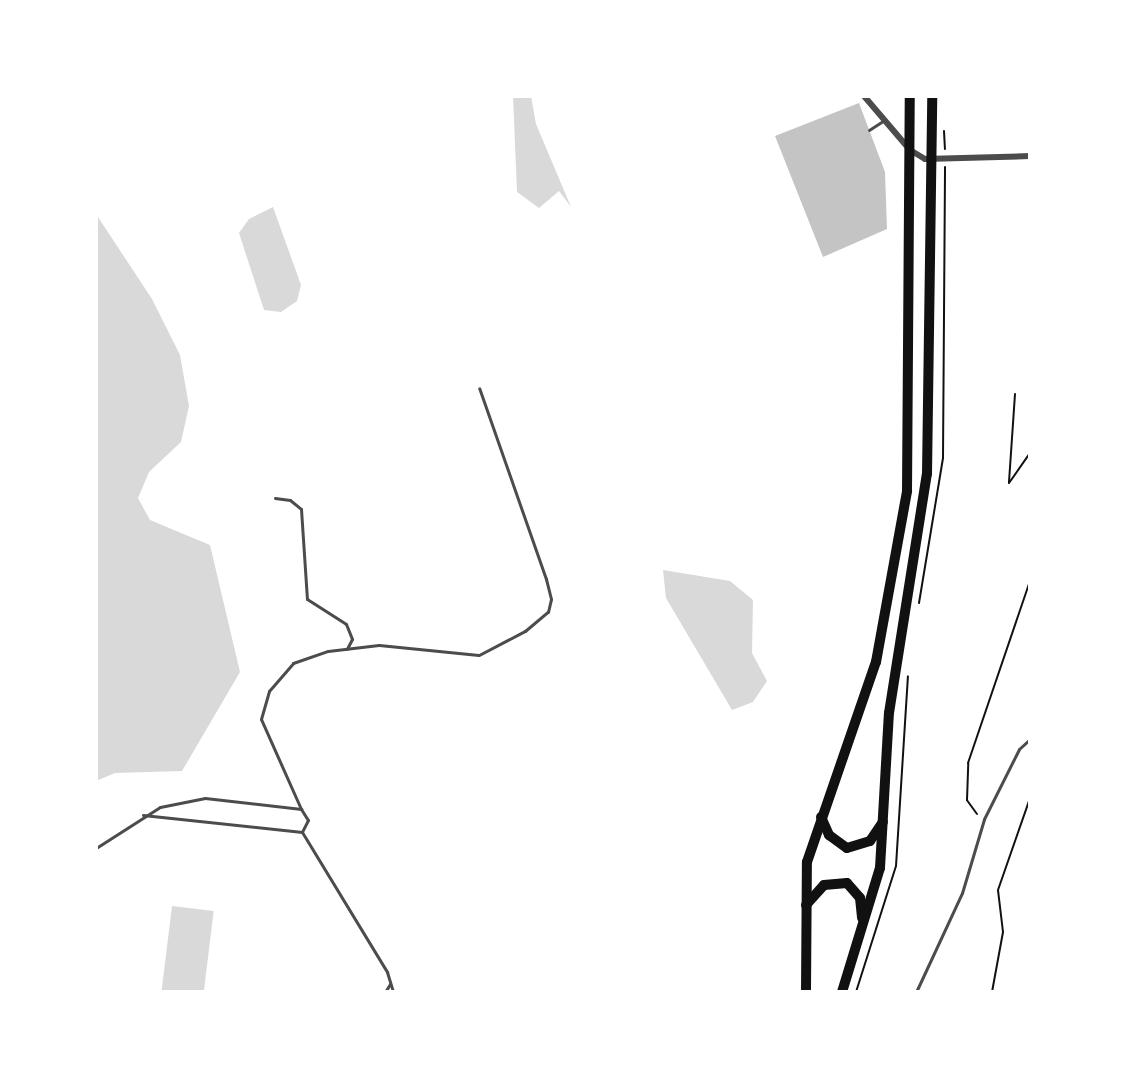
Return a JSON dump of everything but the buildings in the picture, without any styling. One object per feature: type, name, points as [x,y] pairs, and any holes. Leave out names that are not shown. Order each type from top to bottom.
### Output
[{"type":"main road","points":[[806,992],[804,907],[807,862],[876,662],[903,524],[910,445],[910,96]]},
{"type":"main road","points":[[842,992],[880,868],[889,713],[927,474],[932,96]]},
{"type":"main road","points":[[821,817],[829,835],[847,848],[870,841],[884,821]]},
{"type":"main road","points":[[804,907],[824,885],[847,883],[860,898],[861,928]]},
{"type":"street","points":[[864,96],[910,150],[932,161],[985,154],[1030,156]]},
{"type":"lane","points":[[869,130],[885,120]]},
{"type":"lane","points":[[302,832],[308,820],[261,719],[262,707],[293,663],[347,649],[403,646],[479,655],[525,631],[548,612],[551,599],[546,579],[479,388]]},
{"type":"lane","points":[[275,498],[290,500],[301,509],[307,599],[346,624],[352,639],[347,649]]},
{"type":"lane","points":[[916,992],[962,893],[984,819],[1019,749],[1030,739]]},
{"type":"lane","points":[[96,848],[143,815],[205,798],[301,809]]},
{"type":"lane","points":[[143,815],[302,832]]},
{"type":"lane","points":[[302,832],[393,992]]},
{"type":"lane","points":[[385,992],[390,984]]},
{"type":"path","points":[[1015,394],[1009,483],[1030,453]]},
{"type":"path","points":[[984,819],[967,800],[968,763],[1030,581]]},
{"type":"path","points":[[992,992],[1003,932],[998,890],[1030,798]]},
{"type":"shaded area","points":[[513,96],[531,96],[536,124],[571,207],[559,191],[539,208],[517,192]]},
{"type":"shaded area","points":[[273,207],[301,285],[297,301],[281,312],[264,310],[239,233],[249,219]]},
{"type":"shaded area","points":[[96,214],[152,299],[180,355],[189,406],[181,442],[149,472],[138,498],[150,520],[210,545],[240,672],[182,771],[115,773],[96,781]]},
{"type":"shaded area","points":[[663,570],[730,581],[753,600],[752,653],[767,681],[753,702],[732,710],[666,598]]},
{"type":"shaded area","points":[[172,906],[214,911],[204,992],[162,991]]}]
